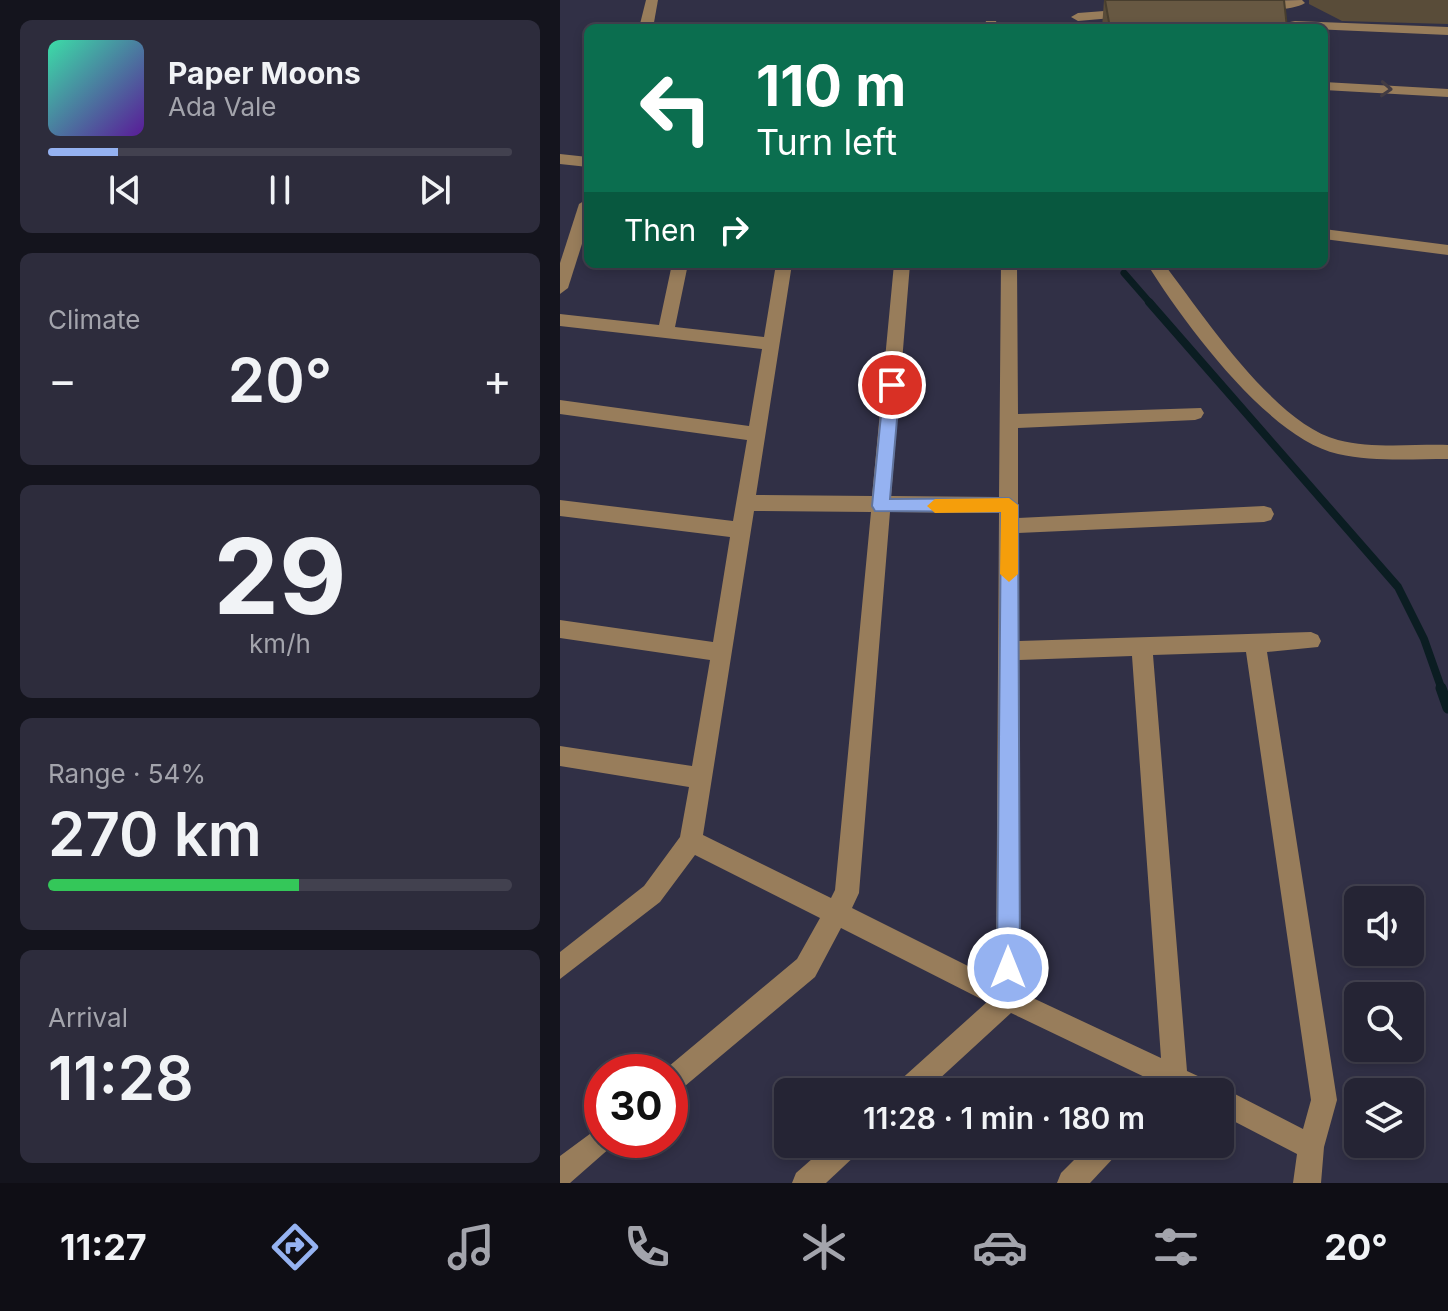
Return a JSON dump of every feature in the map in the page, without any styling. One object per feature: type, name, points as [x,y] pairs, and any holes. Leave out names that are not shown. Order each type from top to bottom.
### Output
[{"type":"street","points":[[647,24],[652,0]]},
{"type":"street","points":[[1075,0],[1080,22],[1141,13]]},
{"type":"street","points":[[1251,6],[1298,1],[1295,24]]},
{"type":"street","points":[[1328,28],[1448,31]]},
{"type":"street","points":[[1328,86],[1448,93]]},
{"type":"street","points":[[560,159],[584,162]]},
{"type":"street","points":[[560,288],[584,213]]},
{"type":"street","points":[[1328,235],[1448,250]]},
{"type":"street","points":[[666,332],[679,268]]},
{"type":"street","points":[[560,967],[652,894],[691,841],[783,268]]},
{"type":"street","points":[[688,1067],[806,968],[847,893],[902,268]]},
{"type":"street","points":[[921,1078],[1008,999],[1009,268]]},
{"type":"street","points":[[1158,268],[1271,409],[1305,435],[1336,447],[1448,452]]},
{"type":"street","points":[[560,320],[771,344]]},
{"type":"street","points":[[560,407],[757,434]]},
{"type":"street","points":[[1009,421],[1195,413]]},
{"type":"street","points":[[745,503],[881,506],[1009,516],[1264,514]]},
{"type":"street","points":[[560,508],[741,530]]},
{"type":"street","points":[[560,629],[722,653]]},
{"type":"street","points":[[1009,651],[1311,641]]},
{"type":"street","points":[[1255,643],[1324,1100],[1311,1147],[1307,1183]]},
{"type":"street","points":[[1142,647],[1168,1078]]},
{"type":"street","points":[[560,756],[701,778]]},
{"type":"street","points":[[691,841],[1008,999],[1157,1078]]},
{"type":"street","points":[[1234,1107],[1311,1147]]},
{"type":"street","points":[[560,1173],[584,1153]]},
{"type":"street","points":[[806,1183],[834,1158]]},
{"type":"street","points":[[1071,1183],[1095,1158]]},
{"type":"building","points":[[1105,0],[1284,0],[1287,24],[1109,24]]},
{"type":"waterway","points":[[1124,273],[1151,304]]},
{"type":"waterway","points":[[1149,302],[1398,587],[1424,639],[1442,690]]},
{"type":"waterway","points":[[1441,688],[1448,708]]},
{"type":"slow traffic","points":[[935,506],[1009,505],[1009,574]]},
{"type":"route","points":[[892,385],[881,506],[1009,505],[1008,968]]}]
